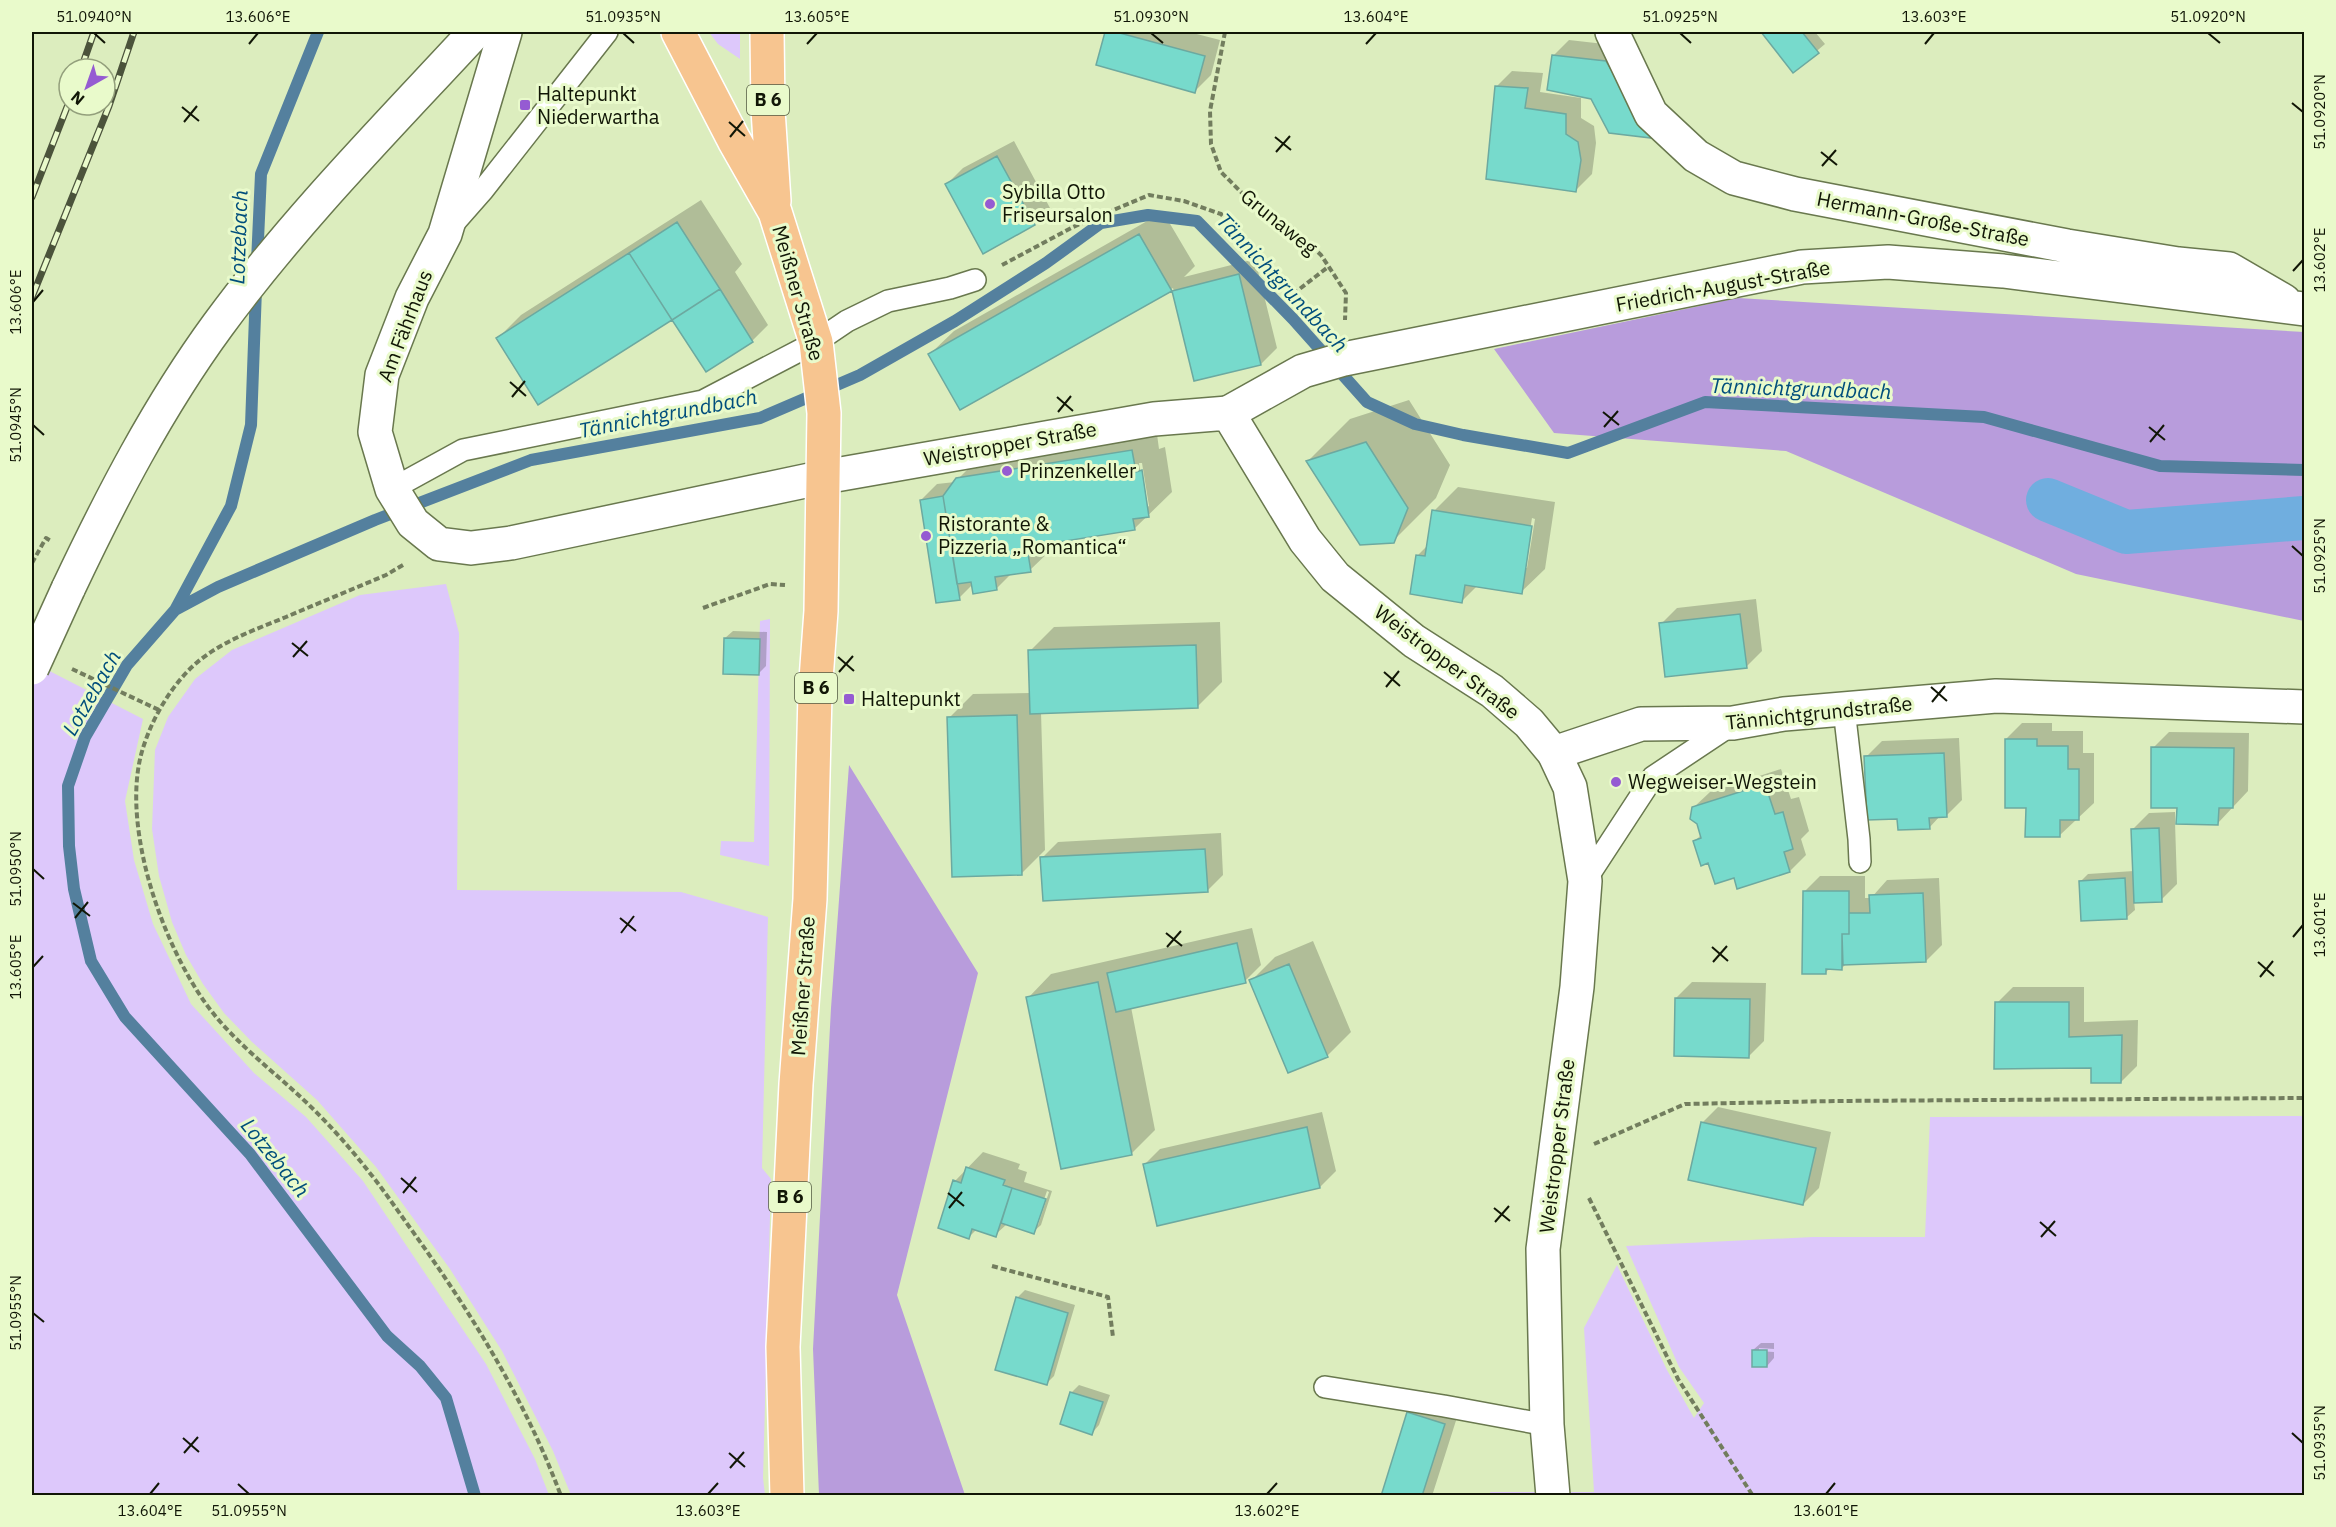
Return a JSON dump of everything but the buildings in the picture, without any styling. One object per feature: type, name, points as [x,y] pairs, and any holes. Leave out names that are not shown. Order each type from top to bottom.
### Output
[{"type":"main road","name":"B 6","points":[[678,32],[728,129],[775,212]]},
{"type":"main road","name":"B 6","points":[[766,32],[768,110],[775,212]]},
{"type":"main road","name":"Meißner Straße","points":[[775,212],[816,342],[824,413],[822,586],[815,693],[810,899],[796,1084],[783,1347],[787,1496]]},
{"type":"street","points":[[32,668],[95,533],[150,431],[217,326],[301,219],[475,32]]},
{"type":"street","name":"Am Fährhaus","points":[[439,544],[413,523],[392,489],[375,432],[382,375],[412,298],[445,234],[505,32]]},
{"type":"street","name":"Hermann-Große-Straße","points":[[1612,32],[1651,114],[1696,156],[1734,178],[1795,194],[2067,246],[2178,264],[2229,269],[2302,309]]},
{"type":"street","name":"Friedrich-August-Straße","points":[[1228,413],[1303,371],[1344,359],[1802,267],[1888,262],[2003,271],[2302,309]]},
{"type":"street","name":"Weistropper Straße","points":[[824,477],[1154,419],[1228,413],[1305,540],[1335,577],[1414,641],[1492,691],[1528,723],[1554,753],[1569,787],[1585,881],[1577,987],[1544,1249],[1547,1425],[1553,1496]]},
{"type":"street","points":[[439,544],[471,548],[512,543],[824,477]]},
{"type":"street","name":"Tännichtgrundstraße","points":[[1554,753],[1641,724],[1733,723],[1784,714],[1996,696],[2304,707]]},
{"type":"lane","points":[[445,234],[483,190],[607,32]]},
{"type":"lane","points":[[392,489],[463,450],[703,401],[816,342],[847,321],[888,301],[950,288],[975,280]]},
{"type":"lane","points":[[1844,709],[1860,862]]},
{"type":"lane","points":[[1585,881],[1653,777],[1733,723]]},
{"type":"lane","points":[[1325,1387],[1547,1425]]},
{"type":"path","name":"Grunaweg","points":[[1225,32],[1210,111],[1211,144],[1221,172],[1255,207],[1290,226],[1321,255],[1329,267],[1346,293],[1344,359]]},
{"type":"path","name":"Grunaweg","points":[[975,280],[1073,226],[1149,195],[1184,201],[1221,214],[1276,273],[1344,359]]},
{"type":"path","points":[[1293,294],[1329,267]]},
{"type":"path","points":[[32,563],[46,538]]},
{"type":"path","points":[[439,544],[386,575],[226,642],[188,671],[159,710],[141,756],[136,803],[143,855],[163,923],[178,958],[197,992],[246,1051],[309,1105],[369,1172],[444,1274],[496,1360],[546,1455],[561,1496]]},
{"type":"path","points":[[703,608],[770,584],[822,586]]},
{"type":"path","points":[[83,674],[159,710]]},
{"type":"path","points":[[1753,1496],[1678,1379],[1589,1197],[1556,1160],[1685,1104],[2304,1098]]},
{"type":"path","points":[[993,1266],[1108,1297],[1113,1337]]},
{"type":"shaded area","points":[[709,32],[740,32],[740,59],[718,44]]},
{"type":"shaded area","points":[[1738,298],[2304,332],[2304,621],[2076,574],[1786,451],[1554,433],[1494,349]]},
{"type":"shaded area","points":[[446,584],[459,633],[457,890],[681,892],[768,917],[762,1168],[771,1179],[763,1478],[765,1495],[571,1495],[553,1451],[502,1351],[450,1269],[376,1167],[317,1100],[252,1042],[224,1013],[186,955],[172,922],[159,876],[152,829],[155,750],[168,717],[195,679],[232,650],[360,595]]},
{"type":"shaded area","points":[[770,619],[769,866],[720,855],[721,841],[754,842],[760,621]]},
{"type":"shaded area","points":[[32,662],[143,719],[125,801],[134,860],[153,924],[191,1004],[254,1073],[306,1117],[363,1181],[486,1364],[535,1459],[549,1495],[32,1495]]},
{"type":"shaded area","points":[[849,765],[978,973],[897,1295],[965,1495],[819,1495],[813,1349],[831,1008]]},
{"type":"shaded area","points":[[2304,1116],[2304,1495],[1491,1496],[1490,1492],[1594,1492],[1584,1328],[1617,1265],[1667,1370],[1694,1418],[1704,1403],[1679,1367],[1626,1246],[1813,1237],[1925,1237],[1930,1117]]},
{"type":"waterway","name":"Lotzebach","points":[[257,262],[261,174],[318,32]]},
{"type":"waterway","name":"Tännichtgrundbach","points":[[175,610],[218,587],[375,520],[531,460],[760,418],[860,375],[955,321],[1046,263],[1101,223],[1148,215],[1197,221],[1293,319],[1367,402],[1415,424],[1463,435],[1568,453],[1705,402],[1984,417],[2160,466],[2304,470]]},
{"type":"waterway","name":"Lotzebach","points":[[256,289],[251,425],[231,506],[175,610],[127,665],[85,737],[68,786],[69,846],[74,889],[91,961],[125,1017],[250,1154],[387,1336],[420,1366],[446,1398],[475,1496]]},
{"type":"waterway","points":[[2048,500],[2126,532],[2304,518]]},
{"type":"railway","points":[[85,57],[94,32]]},
{"type":"railway","points":[[32,297],[109,106],[134,32]]},
{"type":"railway","points":[[32,197],[63,117]]},
{"type":"place","name":"Haltepunkt Niederwartha","points":[[525,105]]},
{"type":"place","name":"Sybilla Otto Friseursalon","points":[[990,204]]},
{"type":"place","name":"Prinzenkeller","points":[[1007,471]]},
{"type":"place","name":"Ristorante & Pizzeria „Romantica“","points":[[926,536]]},
{"type":"place","name":"Haltepunkt","points":[[849,699]]},
{"type":"place","name":"Wegweiser-Wegstein","points":[[1616,782]]}]
